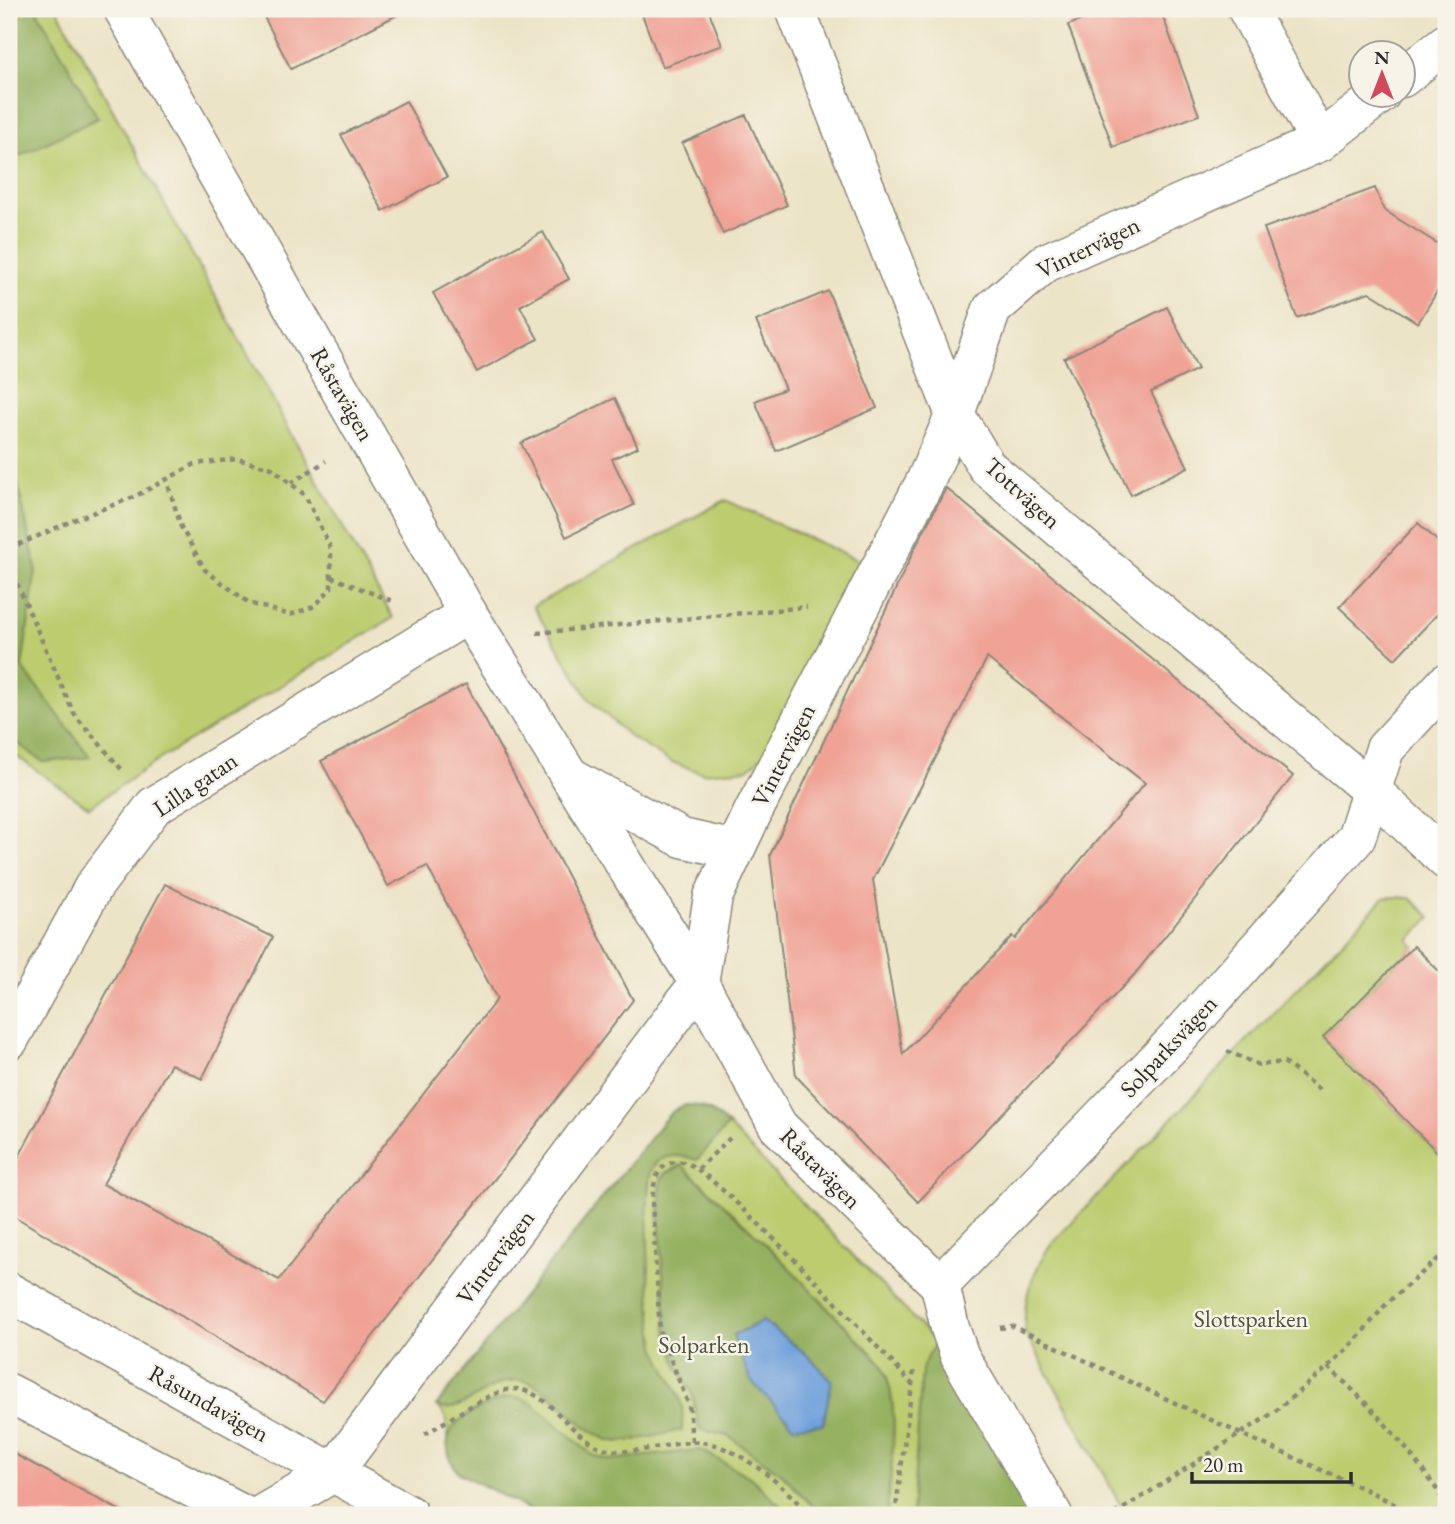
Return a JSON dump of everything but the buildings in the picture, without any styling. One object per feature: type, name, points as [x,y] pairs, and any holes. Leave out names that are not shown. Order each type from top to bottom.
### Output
[{"type":"street","name":"Råstavägen","points":[[123,9],[468,614],[699,983],[778,1126],[940,1285]]},
{"type":"street","name":"Tottvägen","points":[[795,9],[955,414],[987,467],[1370,790],[1446,860]]},
{"type":"street","points":[[1247,9],[1320,142]]},
{"type":"street","points":[[1416,67],[1445,44]]},
{"type":"street","name":"Vintervägen","points":[[261,1515],[333,1473],[699,983],[713,897],[925,482],[955,414],[992,309],[1042,264],[1320,142],[1363,108]]},
{"type":"street","name":"Lilla gatan","points":[[9,1040],[94,886],[155,806],[468,614]]},
{"type":"street","points":[[1370,790],[1385,749],[1446,683]]},
{"type":"street","name":"Råstavägen","points":[[569,776],[682,838],[735,850]]},
{"type":"street","name":"Solparksvägen","points":[[940,1285],[1179,1037],[1356,838],[1370,790]]},
{"type":"street","points":[[940,1285],[960,1357],[1053,1515]]},
{"type":"street","name":"Råsundavägen","points":[[9,1292],[408,1515]]},
{"type":"street","points":[[9,1394],[244,1515]]},
{"type":"path","points":[[292,483],[337,453]]},
{"type":"path","points":[[9,549],[76,519],[134,498],[195,464],[237,459],[272,468],[304,495],[331,549],[331,587],[315,606],[290,615],[249,603],[205,570],[181,527],[167,481]]},
{"type":"path","points":[[9,565],[74,714],[155,806]]},
{"type":"path","points":[[331,577],[407,607]]},
{"type":"path","points":[[526,634],[815,606]]},
{"type":"path","points":[[1226,1051],[1259,1065],[1283,1062],[1322,1092]]},
{"type":"path","points":[[698,1170],[732,1136]]},
{"type":"path","points":[[692,1441],[689,1406],[660,1332],[652,1201],[654,1180],[666,1163],[685,1161],[706,1174],[786,1252],[912,1384]]},
{"type":"path","points":[[1115,1514],[1273,1413],[1328,1367],[1355,1341],[1387,1303],[1446,1252]]},
{"type":"path","points":[[1012,1326],[1371,1492],[1415,1515]]},
{"type":"path","points":[[895,1515],[915,1361]]},
{"type":"path","points":[[1328,1367],[1357,1393],[1424,1470],[1446,1503]]},
{"type":"path","points":[[425,1434],[490,1396],[513,1388],[528,1392],[546,1404],[585,1439],[606,1449],[629,1451],[692,1441],[705,1441],[725,1448],[764,1473],[808,1515]]},
{"type":"green space","points":[[9,9],[57,9],[393,618],[166,755],[89,807],[9,751]]},
{"type":"green space","points":[[9,9],[36,9],[98,118],[9,161]]},
{"type":"green space","points":[[9,442],[36,569],[22,667],[90,757],[43,762],[9,737]]},
{"type":"green space","points":[[725,500],[871,566],[788,735],[748,769],[703,773],[671,762],[630,737],[589,699],[533,606]]},
{"type":"green space","name":"Slottsparken","points":[[1384,898],[1410,898],[1431,917],[1409,940],[1414,946],[1323,1037],[1446,1161],[1446,1515],[1126,1515],[1025,1332],[1025,1307],[1033,1277],[1050,1245]]},
{"type":"green space","name":"Solparken","points":[[686,1105],[699,1106],[728,1125],[937,1343],[1034,1515],[539,1515],[459,1473],[450,1459],[445,1417],[436,1406],[662,1123],[675,1110]]},
{"type":"green space","points":[[686,1105],[699,1106],[728,1125],[697,1160],[680,1156],[662,1159],[653,1167],[650,1179],[648,1255],[654,1335],[657,1349],[680,1400],[682,1430],[637,1440],[613,1441],[589,1429],[542,1389],[530,1382],[519,1380],[496,1385],[455,1407],[445,1409],[436,1406],[662,1123],[675,1110]]},
{"type":"green space","points":[[682,1165],[772,1250],[882,1364],[894,1419],[887,1515],[821,1515],[783,1475],[728,1436],[699,1429],[692,1393],[678,1368],[667,1332],[659,1217],[661,1180],[666,1173]]},
{"type":"green space","points":[[937,1343],[1034,1515],[912,1515],[922,1369],[928,1354]]},
{"type":"green space","points":[[507,1397],[518,1397],[532,1403],[592,1455],[610,1460],[701,1450],[750,1477],[790,1515],[539,1515],[459,1473],[450,1458],[447,1444],[457,1423],[479,1408]]},
{"type":"water","points":[[763,1321],[804,1352],[832,1380],[823,1424],[794,1426],[751,1381],[733,1335]]}]
